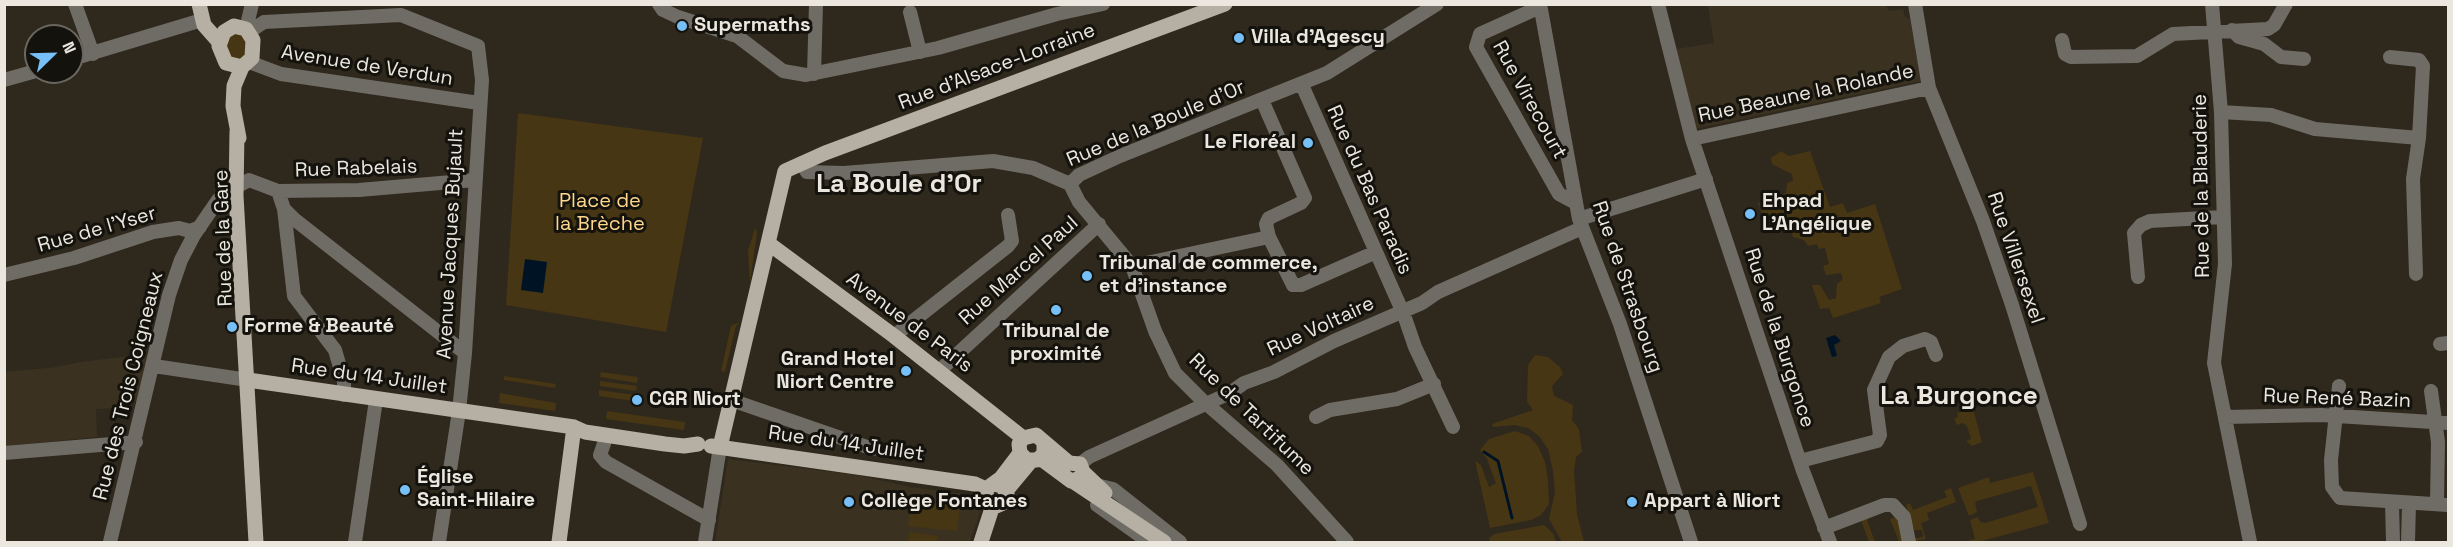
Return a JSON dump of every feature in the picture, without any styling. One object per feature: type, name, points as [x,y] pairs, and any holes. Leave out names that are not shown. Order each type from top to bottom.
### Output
[{"type":"main road","name":"Rue d'Alsace-Lorraine","points":[[768,243],[785,171],[1225,4]]},
{"type":"main road","points":[[200,10],[211,19],[223,35],[224,60],[229,66],[246,65],[254,46],[247,30],[238,26],[223,35]]},
{"type":"main road","name":"Rue de la Gare","points":[[224,60],[241,144],[239,185],[256,543]]},
{"type":"main road","name":"Rue de la Gare","points":[[233,106],[234,86],[246,65]]},
{"type":"main road","points":[[720,447],[768,243]]},
{"type":"main road","name":"Avenue de Paris","points":[[768,243],[939,371],[1032,451],[1096,485],[1130,511],[1153,539]]},
{"type":"main road","name":"Rue du 14 Juillet","points":[[248,380],[577,428],[600,427],[685,439],[698,444],[995,488]]},
{"type":"main road","points":[[559,543],[577,428]]},
{"type":"main road","name":"Rue du 14 Juillet","points":[[577,428],[585,432],[684,446],[698,444]]},
{"type":"main road","points":[[981,543],[993,505],[986,499],[1032,451]]},
{"type":"main road","name":"Avenue de Paris","points":[[1074,473],[1153,539]]},
{"type":"street","points":[[75,4],[93,54]]},
{"type":"street","points":[[247,30],[252,4]]},
{"type":"street","points":[[659,4],[663,10],[737,36],[783,71],[814,74],[920,51],[1097,5]]},
{"type":"street","points":[[814,74],[816,4]]},
{"type":"street","name":"Rue de la Boule d'Or","points":[[802,163],[807,172],[844,173],[993,161],[1047,173],[1070,184],[1078,175],[1102,164],[1302,85],[1360,54],[1437,4]]},
{"type":"street","name":"Rue de la Burgonce","points":[[1658,4],[1692,139],[1800,461],[1830,543]]},
{"type":"street","name":"Rue Villersexel","points":[[1915,4],[1929,88],[1983,221],[2012,304],[2080,524]]},
{"type":"street","name":"Rue de la Blauderie","points":[[2212,4],[2222,112],[2225,264],[2214,352],[2250,543]]},
{"type":"street","points":[[2062,40],[2066,54],[2071,57],[2141,54],[2173,34],[2268,29],[2274,25],[2286,4]]},
{"type":"street","name":"Rue de Strasbourg","points":[[1540,6],[1580,223],[1620,324],[1691,543]]},
{"type":"street","name":"Rue Virecourt","points":[[1540,6],[1480,34],[1476,47],[1559,194],[1576,203]]},
{"type":"street","points":[[84,56],[200,10]]},
{"type":"street","points":[[910,12],[920,51]]},
{"type":"street","name":"Avenue Jacques Bujault","points":[[247,30],[264,22],[401,15],[475,43],[480,52],[482,80],[465,353],[459,411],[439,543]]},
{"type":"street","points":[[2232,30],[2239,38],[2264,44],[2281,57],[2304,59]]},
{"type":"street","points":[[2391,57],[2419,60],[2423,66],[2419,138],[2413,179],[2416,274]]},
{"type":"street","name":"Avenue de Verdun","points":[[246,65],[281,74],[479,103]]},
{"type":"street","points":[[4,81],[24,75]]},
{"type":"street","name":"Rue du Bas Paradis","points":[[1302,85],[1402,311],[1415,347],[1453,428]]},
{"type":"street","name":"Rue Beaune la Rolande","points":[[1692,139],[1929,88]]},
{"type":"street","points":[[1262,100],[1305,198],[1301,203],[1269,218],[1266,224],[1269,237],[1290,281],[1297,286],[1376,252]]},
{"type":"street","points":[[2222,112],[2271,115],[2315,129],[2419,138]]},
{"type":"street","name":"Rue Voltaire","points":[[1074,473],[1089,457],[1402,311],[1580,223],[1706,179]]},
{"type":"street","name":"Rue Rabelais","points":[[239,185],[249,180],[278,191],[401,188],[475,180]]},
{"type":"street","name":"Rue de Tartifume","points":[[1070,184],[1075,197],[1132,266],[1170,364],[1187,386],[1277,465],[1347,543]]},
{"type":"street","name":"Rue des Trois Coigneaux","points":[[110,543],[136,442],[169,295],[184,254],[200,227],[219,201],[239,185]]},
{"type":"street","points":[[278,191],[285,209],[294,296],[335,350],[344,381],[344,395]]},
{"type":"street","points":[[285,209],[465,353]]},
{"type":"street","points":[[894,336],[1008,246],[1012,241],[1008,215]]},
{"type":"street","points":[[2138,277],[2134,233],[2141,225],[2150,220],[2223,217]]},
{"type":"street","name":"Rue Marcel Paul","points":[[939,371],[1099,224]]},
{"type":"street","name":"Rue de l'Yser","points":[[4,275],[74,258],[153,232],[179,228],[190,231],[200,227]]},
{"type":"street","points":[[1132,266],[1269,237]]},
{"type":"street","points":[[1800,461],[1877,441],[1880,435],[1874,390],[1889,357],[1903,346],[1925,339],[1930,342],[1936,355]]},
{"type":"street","name":"Rue du 14 Juillet","points":[[154,366],[248,380]]},
{"type":"street","points":[[1316,417],[1330,410],[1397,399],[1434,384]]},
{"type":"street","points":[[2339,386],[2331,460],[2332,487],[2340,498],[2409,504],[2443,504],[2431,391]]},
{"type":"street","points":[[355,543],[375,400]]},
{"type":"street","points":[[731,400],[873,449]]},
{"type":"street","name":"Rue René Bazin","points":[[2225,417],[2336,416],[2448,423]]},
{"type":"street","points":[[607,435],[600,455],[606,462],[709,520]]},
{"type":"street","points":[[4,453],[136,442]]},
{"type":"street","points":[[705,543],[720,447]]},
{"type":"street","name":"Avenue de Paris","points":[[1096,485],[1113,489],[1180,543]]},
{"type":"street","points":[[2392,503],[2393,543]]},
{"type":"street","points":[[2409,504],[2409,543]]},
{"type":"street","points":[[1824,528],[1884,505],[1893,505],[1904,517],[1909,543]]},
{"type":"shaded area","points":[[1708,5],[1886,5],[1889,11],[1903,9],[1905,17],[1910,19],[1921,81],[1695,129],[1676,49],[1714,43]]},
{"type":"shaded area","points":[[147,354],[137,401],[118,401],[118,408],[96,409],[97,437],[5,446],[4,372]]},
{"type":"shaded area","name":"Collège Fontanes","points":[[728,459],[857,475],[910,487],[973,495],[981,509],[970,542],[715,542]]},
{"type":"green space","points":[[232,32],[246,35],[248,57],[233,63],[223,42]]},
{"type":"green space","name":"Place de la Brèche","points":[[518,113],[703,138],[666,332],[506,305]]},
{"type":"green space","points":[[1781,151],[1789,156],[1810,151],[1830,207],[1843,203],[1847,213],[1875,204],[1902,289],[1879,297],[1881,303],[1833,318],[1829,308],[1820,309],[1812,285],[1820,285],[1829,300],[1836,298],[1837,284],[1843,279],[1841,273],[1826,275],[1823,266],[1829,264],[1825,248],[1819,249],[1817,244],[1808,246],[1804,240],[1793,237],[1789,225],[1775,228],[1771,217],[1764,219],[1758,203],[1786,193],[1787,183],[1793,181],[1792,174],[1772,164],[1771,158]]},
{"type":"green space","points":[[755,228],[757,232],[750,283],[748,251]]},
{"type":"green space","points":[[740,322],[736,326],[725,372],[721,371],[731,326]]},
{"type":"green space","points":[[1535,355],[1548,357],[1560,367],[1563,374],[1552,386],[1554,396],[1573,405],[1572,420],[1579,429],[1582,452],[1576,457],[1574,471],[1577,514],[1584,542],[1562,542],[1549,519],[1555,492],[1553,471],[1548,449],[1539,436],[1528,428],[1514,425],[1493,427],[1492,424],[1533,410],[1527,402],[1528,365]]},
{"type":"green space","points":[[601,372],[638,377],[637,383],[600,377]]},
{"type":"green space","points":[[504,376],[556,384],[555,388],[504,380]]},
{"type":"green space","points":[[600,381],[637,386],[636,391],[600,386]]},
{"type":"green space","points":[[599,390],[635,395],[634,401],[599,396]]},
{"type":"green space","points":[[500,393],[556,403],[555,411],[499,403]]},
{"type":"green space","points":[[1973,408],[1982,442],[1972,446],[1966,441],[1971,439],[1967,426],[1963,423],[1957,425],[1954,419],[1958,417],[1957,413]]},
{"type":"green space","points":[[607,411],[685,422],[684,430],[606,419]]},
{"type":"green space","points":[[1515,431],[1529,436],[1538,446],[1545,462],[1549,504],[1541,515],[1531,520],[1490,528],[1475,461],[1481,465],[1489,487],[1496,483],[1487,459],[1480,450],[1489,439]]},
{"type":"green space","points":[[2033,472],[2049,523],[1978,542],[1961,542],[1975,539],[1970,520],[1978,517],[1980,522],[1985,523],[2038,507],[2031,486],[1977,501],[1975,503],[1977,512],[1969,516],[1958,488],[1989,477],[1990,483]]},
{"type":"green space","points":[[1951,488],[1956,502],[1927,513],[1929,520],[1921,523],[1926,539],[1915,541],[1915,538],[1923,537],[1922,530],[1914,530],[1906,505],[1910,503],[1913,510],[1947,497],[1944,491]]},
{"type":"green space","points":[[912,501],[960,506],[957,531],[908,526]]},
{"type":"green space","points":[[1873,515],[1867,520],[1875,542],[1869,542],[1861,520]]},
{"type":"green space","points":[[1898,516],[1903,542],[1899,542],[1890,519]]},
{"type":"green space","points":[[1544,525],[1553,533],[1556,542],[1490,542],[1489,538],[1494,534]]},
{"type":"green space","points":[[909,532],[938,536],[937,542],[908,542]]},
{"type":"water","points":[[525,259],[547,262],[543,293],[521,290]]},
{"type":"water","points":[[1835,335],[1841,341],[1834,345],[1837,356],[1832,357],[1826,338]]},
{"type":"waterway","points":[[1484,452],[1498,461],[1512,518]]},
{"type":"place","name":"Supermaths","points":[[682,26]]},
{"type":"place","name":"Villa d'Agescy","points":[[1239,38]]},
{"type":"place","name":"Le Floréal","points":[[1308,143]]},
{"type":"place","name":"Ehpad L'Angélique","points":[[1750,214]]},
{"type":"place","name":"Tribunal de commerce, et d'instance","points":[[1087,276]]},
{"type":"place","name":"Tribunal de proximité","points":[[1056,310]]},
{"type":"place","name":"Forme & Beauté","points":[[232,327]]},
{"type":"place","name":"Grand Hotel Niort Centre","points":[[906,371]]},
{"type":"place","name":"CGR Niort","points":[[637,400]]},
{"type":"place","name":"Église Saint-Hilaire","points":[[405,490]]},
{"type":"place","name":"Collège Fontanes","points":[[849,502]]},
{"type":"place","name":"Appart à Niort","points":[[1632,502]]},
{"type":"district","name":"La Boule d'Or","points":[[899,185]]},
{"type":"district","name":"La Burgonce","points":[[1959,397]]}]
